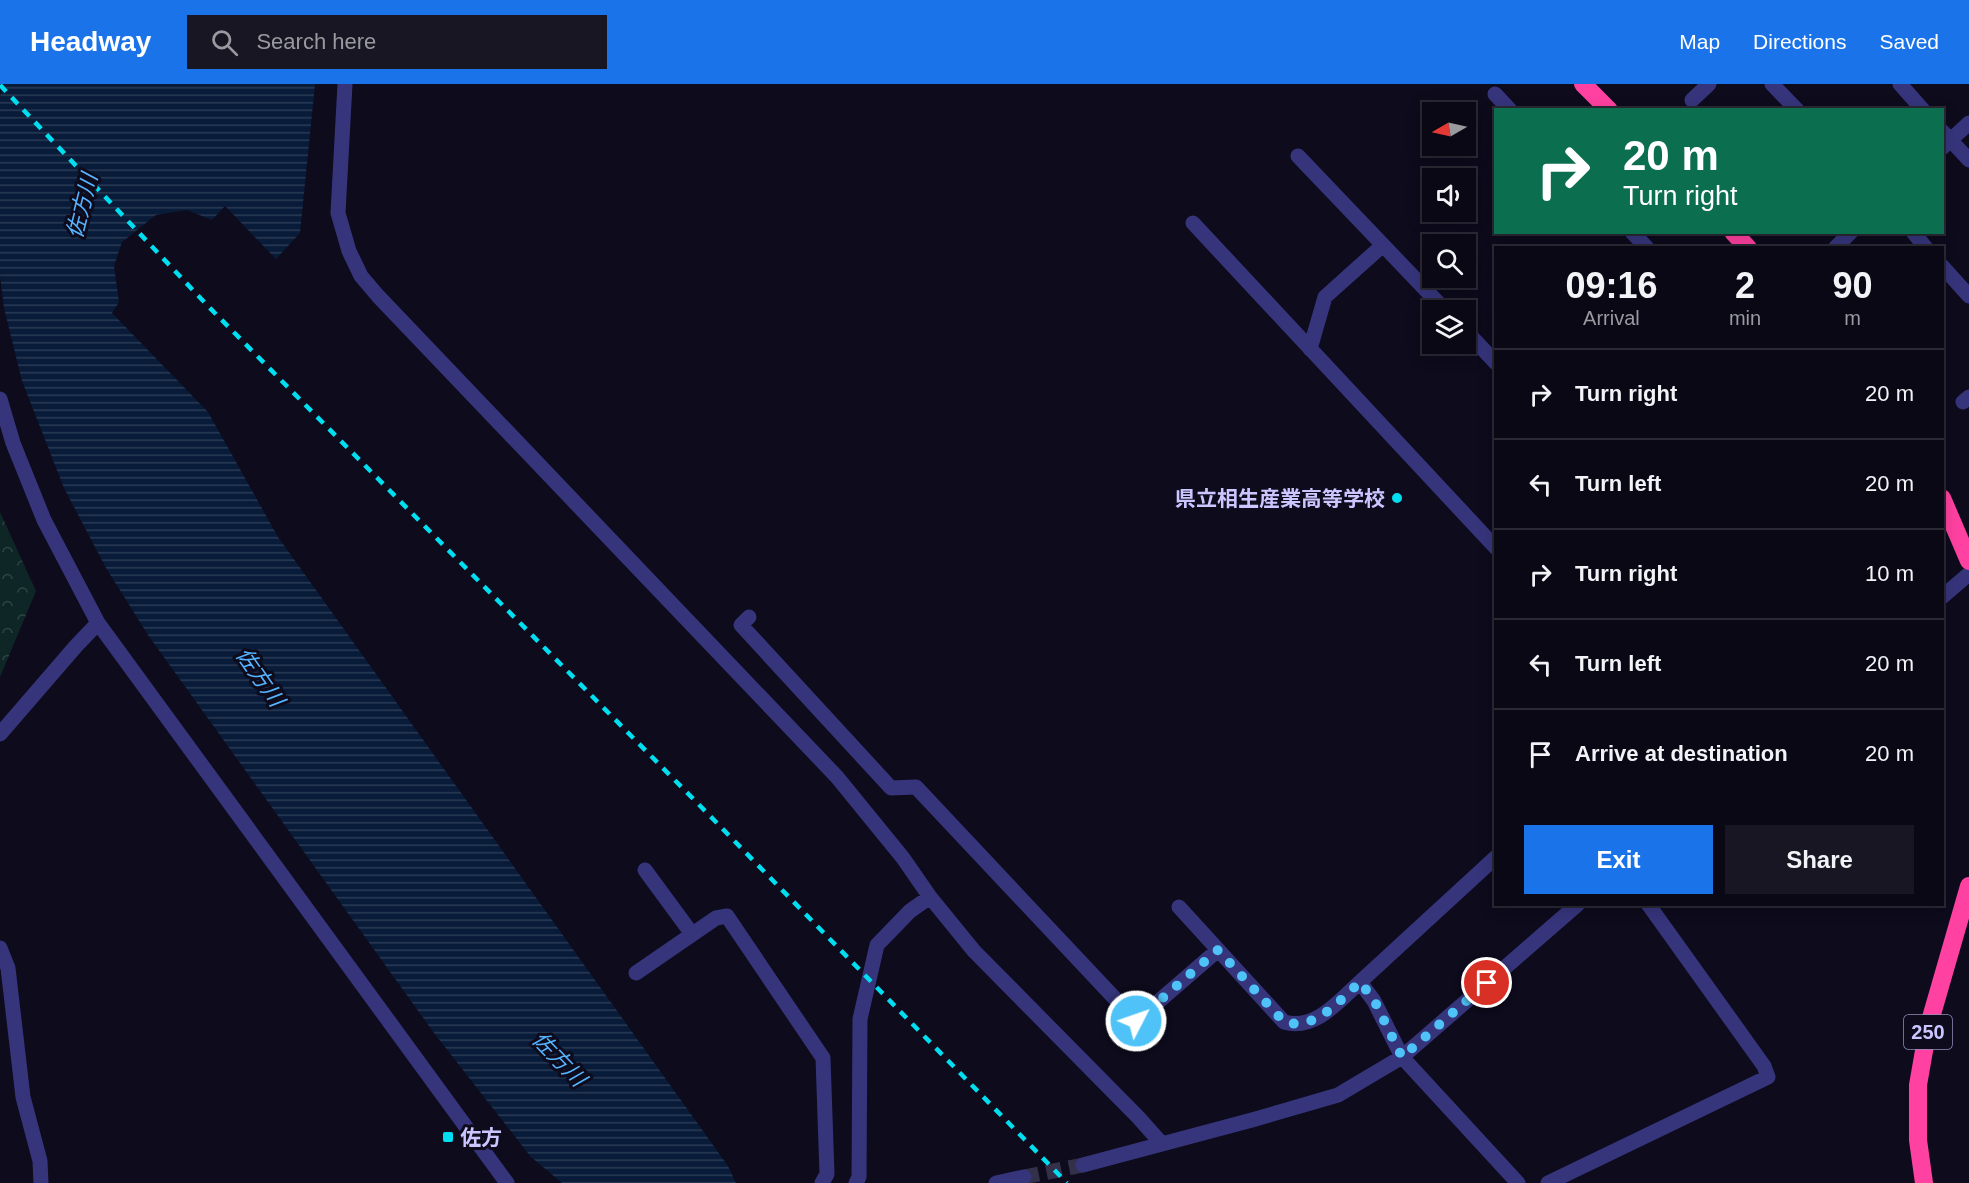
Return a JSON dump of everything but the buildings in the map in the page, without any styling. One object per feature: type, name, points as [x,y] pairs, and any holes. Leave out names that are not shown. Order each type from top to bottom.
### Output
[{"type":"highway","points":[[1583,84],[1607,108]]},
{"type":"highway","points":[[1735,234],[1746,246]]},
{"type":"highway","points":[[1944,503],[1969,561]]},
{"type":"highway","name":"250","points":[[1924,1183],[1918,1140],[1918,1085],[1928,1028],[1969,886]]},
{"type":"street","points":[[345,84],[338,213],[349,251],[361,276],[837,777],[974,951],[1162,1144]]},
{"type":"street","points":[[1692,100],[1709,84]]},
{"type":"street","points":[[1772,84],[1795,108]]},
{"type":"street","points":[[1900,84],[1921,108]]},
{"type":"street","points":[[1495,94],[1508,108]]},
{"type":"street","points":[[1969,123],[1945,140],[1969,159]]},
{"type":"street","points":[[1298,156],[1435,300]]},
{"type":"street","points":[[1193,223],[1494,547]]},
{"type":"street","points":[[1634,234],[1645,246]]},
{"type":"street","points":[[1837,246],[1849,234]]},
{"type":"street","points":[[1915,234],[1924,246]]},
{"type":"street","points":[[1310,349],[1326,297],[1383,245]]},
{"type":"street","points":[[1944,268],[1969,296]]},
{"type":"street","points":[[1476,342],[1494,361]]},
{"type":"street","points":[[0,399],[13,443],[44,520],[98,623],[507,1183]]},
{"type":"street","points":[[1944,595],[1969,574]]},
{"type":"street","points":[[749,617],[741,625],[891,788],[916,787],[1136,1021],[1218,950]]},
{"type":"street","points":[[0,734],[98,623]]},
{"type":"street","points":[[1179,908],[1284,1022],[1296,1025],[1322,1016],[1494,859]]},
{"type":"street","points":[[645,870],[692,934]]},
{"type":"street","points":[[856,1183],[859,1177],[860,1019],[877,945],[910,911],[930,897]]},
{"type":"street","points":[[1083,1165],[1338,1095],[1402,1057],[1576,906]]},
{"type":"street","points":[[1548,1183],[1768,1077],[1764,1066],[1649,906]]},
{"type":"street","points":[[636,973],[716,918],[727,916],[823,1058],[827,1174],[822,1183]]},
{"type":"street","points":[[0,948],[8,968],[23,1097],[40,1161],[41,1183]]},
{"type":"street","points":[[1360,982],[1374,1000],[1402,1057],[1518,1183]]},
{"type":"street","points":[[996,1183],[1024,1177]]},
{"type":"green space","points":[[0,512],[36,591],[0,677]]},
{"type":"water","name":"佐方川","points":[[2,84],[315,84],[300,233],[276,259],[225,206],[212,220],[187,210],[156,215],[122,242],[114,266],[119,302],[112,313],[208,412],[278,537],[728,1166],[736,1183],[562,1183],[531,1157],[434,1033],[148,635],[106,568],[64,488],[22,381],[4,308],[0,276],[0,98]]},
{"type":"tunnel","points":[[1024,1177],[1083,1165]]},
{"type":"railway","points":[[0,85],[206,304],[714,820],[1067,1183]]},
{"type":"place","name":"県立相生産業高等学校","points":[[1397,498]]},
{"type":"place","name":"佐方","points":[[448,1137]]},
{"type":"route","points":[[1136,1021],[1218,950],[1284,1022],[1296,1025],[1322,1016],[1360,982],[1374,1000],[1402,1057],[1487,983]]}]
